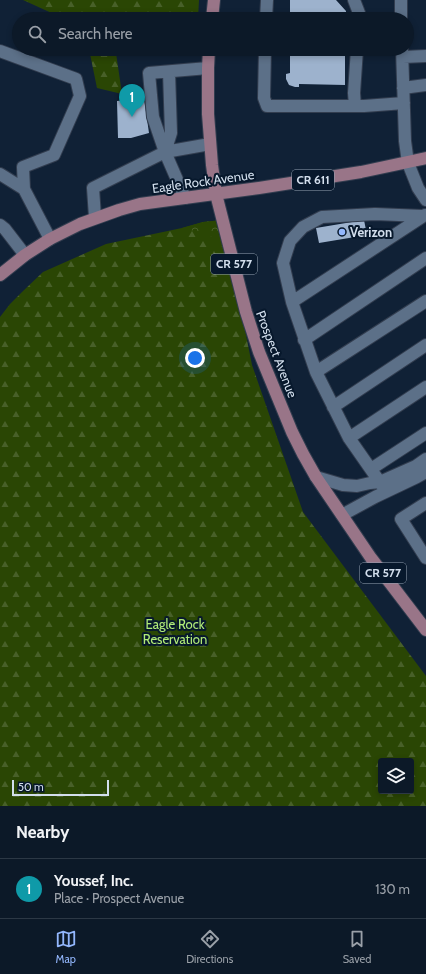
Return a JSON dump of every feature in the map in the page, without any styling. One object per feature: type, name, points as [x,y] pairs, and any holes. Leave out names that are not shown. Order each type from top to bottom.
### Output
[{"type":"main road","points":[[213,12],[214,0]]},
{"type":"main road","name":"Prospect Avenue","points":[[209,56],[208,114],[216,194],[246,312],[259,352],[292,432],[316,476],[371,558],[426,630]]},
{"type":"main road","name":"Eagle Rock Avenue","points":[[0,275],[25,255],[50,239],[95,217],[140,204],[361,172],[426,158]]},
{"type":"street","points":[[266,0],[266,12]]},
{"type":"street","points":[[354,0],[359,12]]},
{"type":"street","points":[[401,0],[402,12]]},
{"type":"street","points":[[0,51],[12,55]]},
{"type":"street","points":[[414,54],[426,56]]},
{"type":"street","points":[[14,56],[76,79],[80,96],[54,155],[23,167],[24,189],[50,239]]},
{"type":"street","points":[[265,56],[264,98],[267,106],[355,106],[404,103]]},
{"type":"street","points":[[355,106],[354,93],[357,56]]},
{"type":"street","points":[[402,56],[405,141],[408,163],[418,188],[426,200]]},
{"type":"street","points":[[185,198],[165,152],[153,117],[149,73],[208,68]]},
{"type":"street","points":[[165,152],[171,133],[169,72]]},
{"type":"street","points":[[404,88],[426,85]]},
{"type":"street","points":[[95,217],[93,188],[165,152],[210,144]]},
{"type":"street","points":[[0,174],[24,189]]},
{"type":"street","points":[[383,487],[349,438],[316,372],[292,302],[283,263],[290,241],[303,226],[322,217],[375,214],[425,215]]},
{"type":"street","points":[[292,302],[425,215]]},
{"type":"street","points":[[0,225],[5,229],[25,255]]},
{"type":"street","points":[[304,340],[426,258]]},
{"type":"street","points":[[316,372],[426,301]]},
{"type":"street","points":[[333,407],[426,345]]},
{"type":"street","points":[[349,438],[426,387]]},
{"type":"street","points":[[371,469],[426,433]]},
{"type":"street","points":[[342,515],[426,460]]},
{"type":"street","points":[[316,476],[343,485],[357,486],[370,483],[383,487],[417,477],[426,472]]},
{"type":"street","points":[[424,551],[401,520],[426,503]]},
{"type":"green space","points":[[23,0],[199,0],[198,12],[49,12]]},
{"type":"green space","points":[[90,56],[116,56],[122,94],[97,88]]},
{"type":"green space","points":[[222,220],[228,246],[206,235],[182,228],[203,222]]},
{"type":"green space","name":"Eagle Rock Reservation","points":[[223,220],[252,365],[303,512],[426,676],[426,806],[0,806],[0,317],[10,304],[43,272],[106,244],[182,228],[203,222]]},
{"type":"building","points":[[290,0],[336,0],[346,11],[346,12],[290,12]]},
{"type":"building","points":[[290,56],[345,56],[345,85],[299,84],[299,87],[295,87],[289,85],[286,79],[286,74],[290,73]]},
{"type":"building","points":[[144,98],[149,133],[131,138],[118,138],[117,101]]},
{"type":"building","name":"Verizon","points":[[364,220],[367,235],[319,243],[316,228]]},
{"type":"place","name":"Youssef, Inc.","points":[[132,117]]},
{"type":"place","name":"Verizon","points":[[342,232]]}]
